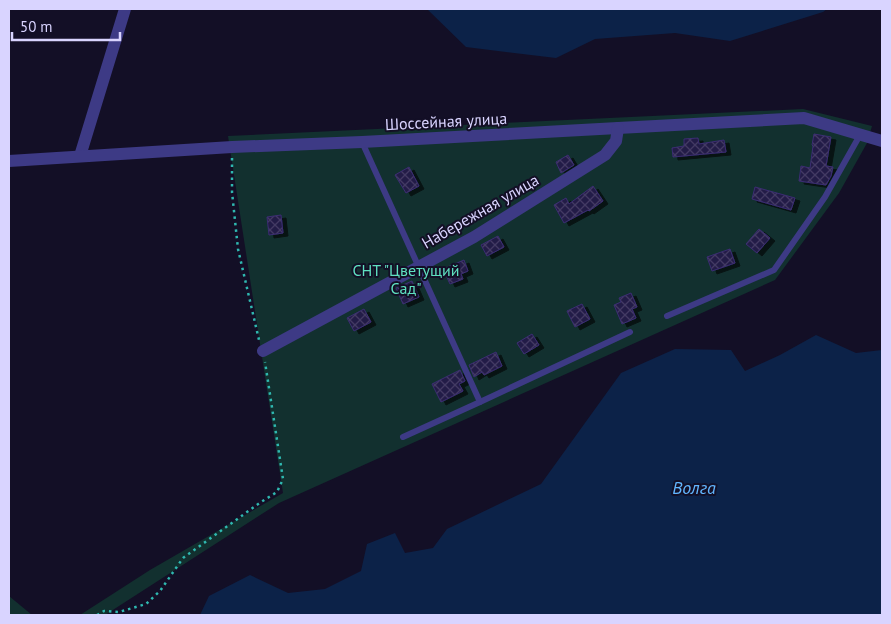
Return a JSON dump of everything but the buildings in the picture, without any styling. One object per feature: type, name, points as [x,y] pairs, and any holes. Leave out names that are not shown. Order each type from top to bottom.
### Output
[{"type":"street","points":[[80,156],[125,9]]},
{"type":"street","name":"Шоссейная улица","points":[[9,161],[232,147],[362,142],[804,118],[882,141]]},
{"type":"street","name":"Набережная улица","points":[[263,351],[474,236],[605,155],[616,141],[618,128]]},
{"type":"lane","points":[[667,316],[774,270],[825,197],[860,135]]},
{"type":"lane","points":[[362,142],[480,402]]},
{"type":"lane","points":[[403,437],[630,332]]},
{"type":"path","points":[[97,615],[104,611],[119,612],[146,604],[160,591],[183,558],[277,492],[284,479],[263,351],[257,335],[238,249],[232,192],[232,147]]},
{"type":"green space","name":"СНТ \"Цветущий Сад\"","points":[[803,109],[872,126],[867,143],[839,193],[775,280],[279,503],[105,615],[80,615],[150,570],[283,493],[228,136]]},
{"type":"green space","points":[[9,596],[32,615],[9,615]]},
{"type":"water","points":[[427,9],[827,9],[823,12],[730,41],[675,33],[595,39],[556,58],[466,47]]},
{"type":"water","name":"Волга","points":[[816,335],[856,353],[882,350],[882,615],[200,615],[209,596],[250,575],[288,593],[325,589],[361,571],[367,544],[395,533],[405,553],[433,548],[447,529],[541,484],[621,373],[675,349],[731,350],[745,371],[780,355]]}]
